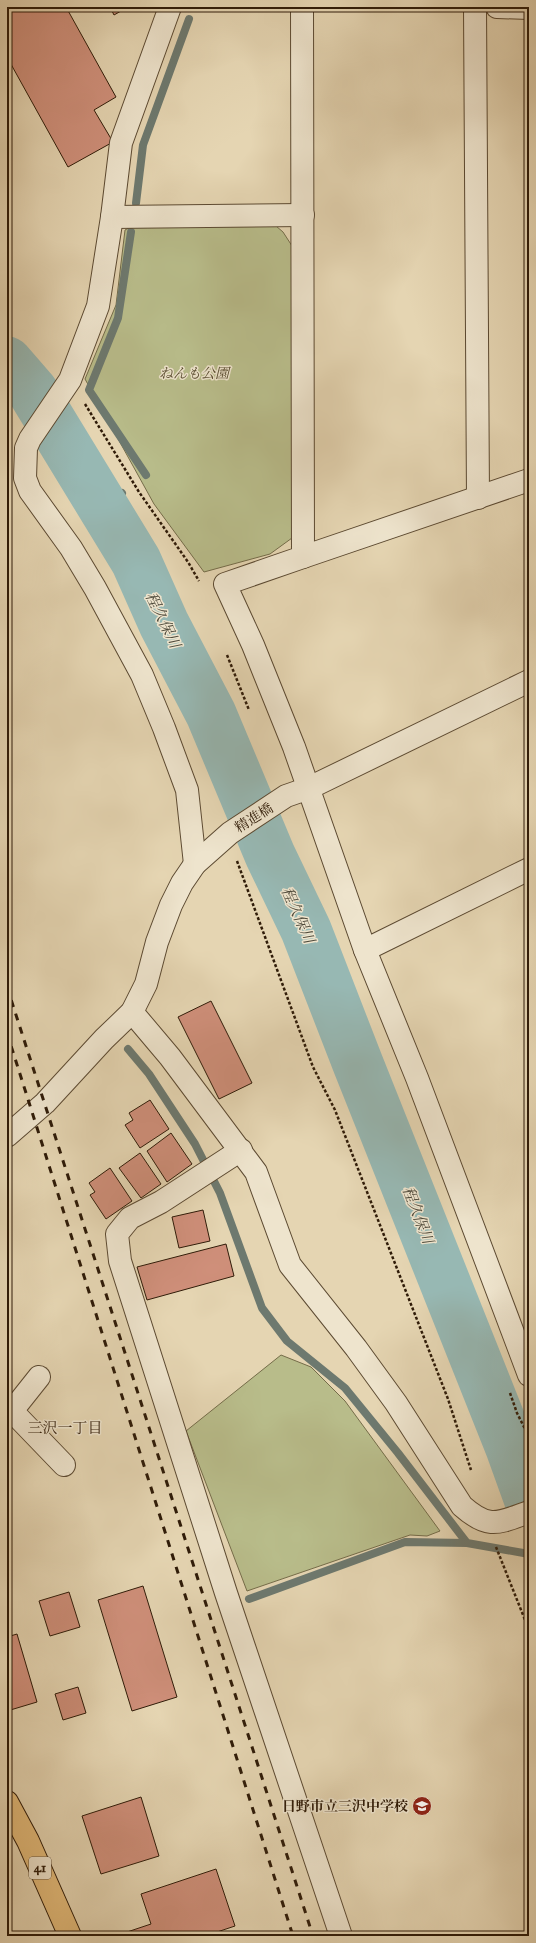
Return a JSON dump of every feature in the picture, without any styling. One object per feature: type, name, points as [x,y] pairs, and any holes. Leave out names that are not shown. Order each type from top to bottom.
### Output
[{"type":"main road","name":"41","points":[[7,1802],[28,1841],[70,1936]]},
{"type":"street","points":[[170,7],[121,143],[112,217],[98,306],[66,385],[30,439],[26,448],[24,478],[30,490],[71,548],[95,588],[142,676],[187,790],[195,864]]},
{"type":"street","points":[[302,7],[303,557]]},
{"type":"street","points":[[475,7],[478,498]]},
{"type":"street","points":[[497,7],[529,8]]},
{"type":"street","points":[[112,217],[303,215]]},
{"type":"street","points":[[529,480],[225,584],[253,645],[294,747],[365,950],[522,1332],[529,1375]]},
{"type":"street","name":"精進橋","points":[[7,1136],[45,1103],[132,1012],[146,984],[158,942],[171,905],[182,883],[195,864],[228,834],[286,796],[309,788],[529,681]]},
{"type":"street","points":[[365,950],[528,872]]},
{"type":"street","points":[[132,1012],[170,1057],[256,1172],[290,1265],[356,1348],[391,1397],[462,1506],[474,1517],[492,1523],[529,1512]]},
{"type":"street","points":[[241,1150],[161,1202],[130,1218],[117,1234],[120,1261],[226,1593],[341,1936]]},
{"type":"street","points":[[39,1377],[10,1410],[64,1465]]},
{"type":"path","points":[[66,385],[188,562],[202,586]]},
{"type":"path","points":[[227,653],[251,715]]},
{"type":"path","points":[[228,834],[313,1067],[335,1110],[397,1266],[448,1399],[472,1471]]},
{"type":"path","points":[[509,1392],[517,1413],[529,1437]]},
{"type":"path","points":[[492,1523],[529,1630]]},
{"type":"green space","name":"ねんも公園","points":[[269,220],[283,232],[294,249],[292,538],[270,554],[204,572],[154,504],[85,379],[116,305],[125,230],[138,223]]},
{"type":"green space","points":[[281,1355],[311,1367],[345,1401],[440,1531],[427,1536],[410,1535],[247,1591],[186,1431]]},
{"type":"building","points":[[7,7],[66,7],[116,97],[94,110],[113,142],[68,167],[7,57]]},
{"type":"building","points":[[110,7],[128,7],[114,15]]},
{"type":"building","points":[[211,1001],[252,1083],[219,1099],[178,1017]]},
{"type":"building","points":[[150,1100],[169,1129],[140,1148],[125,1125],[133,1120],[129,1113]]},
{"type":"building","points":[[171,1133],[192,1164],[167,1182],[147,1151]]},
{"type":"building","points":[[140,1153],[161,1184],[141,1198],[119,1168]]},
{"type":"building","points":[[110,1168],[132,1201],[106,1219],[90,1195],[95,1192],[89,1183]]},
{"type":"building","points":[[203,1210],[210,1241],[179,1248],[172,1217]]},
{"type":"building","points":[[226,1244],[234,1276],[147,1300],[137,1267]]},
{"type":"building","points":[[143,1586],[177,1697],[132,1711],[98,1600]]},
{"type":"building","points":[[69,1592],[80,1627],[50,1636],[39,1601]]},
{"type":"building","points":[[17,1634],[37,1702],[7,1711],[7,1637]]},
{"type":"building","points":[[78,1687],[86,1713],[63,1720],[55,1694]]},
{"type":"building","points":[[141,1797],[159,1856],[101,1874],[82,1816]]},
{"type":"building","points":[[216,1869],[235,1926],[205,1936],[129,1936],[127,1932],[151,1924],[141,1894]]},
{"type":"waterway","points":[[136,203],[143,145],[189,19]]},
{"type":"waterway","points":[[131,232],[118,318],[89,390],[146,475]]},
{"type":"waterway","name":"程久保川","points":[[7,362],[33,392],[136,561],[164,624],[211,714],[270,855],[306,930],[511,1448],[529,1498]]},
{"type":"waterway","points":[[103,507],[122,493]]},
{"type":"waterway","points":[[128,1049],[149,1074],[195,1144],[220,1193],[262,1308],[287,1341],[345,1388],[398,1453],[467,1543],[529,1554]]},
{"type":"waterway","points":[[249,1599],[405,1542],[467,1543]]},
{"type":"railway","points":[[7,987],[313,1936]]},
{"type":"railway","points":[[7,1033],[293,1936]]},
{"type":"place","name":"日野市立三沢中学校","points":[[422,1806]]},
{"type":"district","name":"三沢一丁目","points":[[65,1428]]}]
